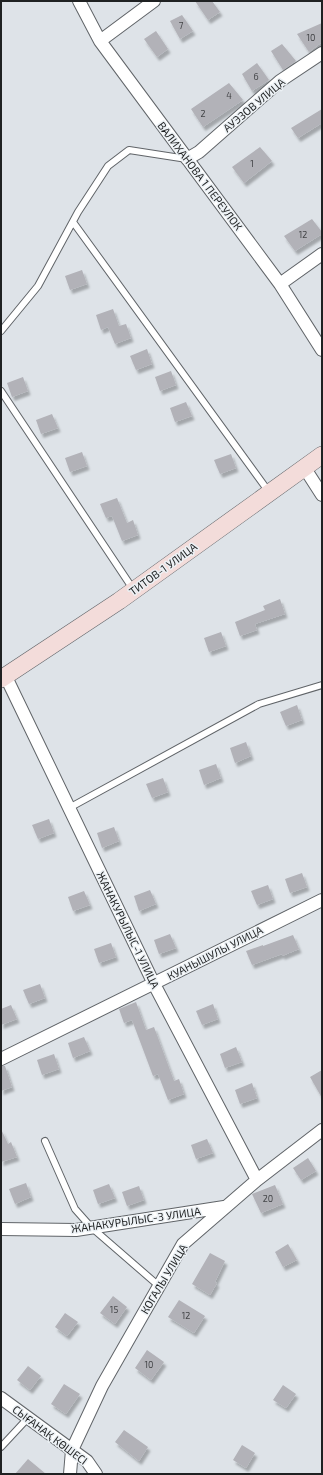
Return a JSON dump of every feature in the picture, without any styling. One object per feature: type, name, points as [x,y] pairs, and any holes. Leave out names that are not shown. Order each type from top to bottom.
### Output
[{"type":"street","name":"ВАЛИХАНОВА 1 ПЕРЕУЛОК","points":[[79,1],[100,41],[280,284],[322,350]]},
{"type":"street","points":[[100,41],[154,1]]},
{"type":"street","name":"АУЭЗОВ УЛИЦА","points":[[187,159],[199,152],[280,81],[322,53]]},
{"type":"street","points":[[280,284],[322,254]]},
{"type":"street","name":"ТИТОВ-1 УЛИЦА","points":[[3,678],[134,590],[322,454]]},
{"type":"street","points":[[304,467],[322,495]]},
{"type":"street","name":"ЖАНАКУРЫЛЫС-1 УЛИЦА","points":[[3,678],[69,808],[154,984],[256,1180]]},
{"type":"street","name":"КУАНЫШУЛЫ УЛИЦА","points":[[1,1059],[322,900]]},
{"type":"street","name":"КОГАЛЫ УЛИЦА","points":[[70,1474],[72,1450],[102,1386],[183,1244],[256,1180],[322,1130]]},
{"type":"street","name":"ЖАНАКУРЫЛЫС-3 УЛИЦА","points":[[1,1229],[76,1230],[224,1207]]},
{"type":"street","name":"СЫҒАНАҚ КӨШЕСІ","points":[[1,1398],[87,1461],[96,1474]]},
{"type":"lane","points":[[1,331],[38,286],[73,222],[108,166],[129,150],[187,159]]},
{"type":"lane","points":[[73,222],[270,492]]},
{"type":"lane","points":[[1,391],[134,590]]},
{"type":"lane","points":[[69,808],[259,704],[322,685]]},
{"type":"lane","points":[[45,1141],[74,1209],[91,1227],[159,1286]]},
{"type":"lane","points":[[1,1447],[28,1418]]},
{"type":"building","points":[[195,1],[212,1],[220,12],[208,20]]},
{"type":"building","points":[[182,15],[193,31],[180,39],[170,21]]},
{"type":"building","points":[[322,23],[322,42],[309,52],[297,34]]},
{"type":"building","points":[[156,31],[168,49],[157,57],[144,39]]},
{"type":"building","points":[[282,44],[296,61],[283,70],[271,51]]},
{"type":"building","points":[[257,63],[269,80],[252,91],[242,74]]},
{"type":"building","points":[[229,83],[243,100],[203,127],[191,109]]},
{"type":"building","points":[[322,109],[322,123],[298,138],[291,128]]},
{"type":"building","points":[[260,147],[272,161],[244,183],[232,167]]},
{"type":"building","points":[[312,219],[322,234],[295,251],[284,236]]},
{"type":"building","points":[[82,270],[87,284],[70,290],[65,276]]},
{"type":"building","points":[[113,309],[119,326],[126,324],[131,338],[115,344],[108,327],[101,330],[96,315]]},
{"type":"building","points":[[147,349],[152,364],[136,370],[130,356]]},
{"type":"building","points":[[171,371],[176,385],[160,391],[155,377]]},
{"type":"building","points":[[23,377],[28,391],[12,397],[7,383]]},
{"type":"building","points":[[186,402],[192,416],[175,422],[170,408]]},
{"type":"building","points":[[52,414],[58,428],[41,434],[36,420]]},
{"type":"building","points":[[82,452],[87,466],[70,472],[65,458]]},
{"type":"building","points":[[231,454],[236,468],[220,474],[214,460]]},
{"type":"building","points":[[117,498],[127,523],[133,520],[138,535],[122,541],[112,516],[106,518],[100,504]]},
{"type":"building","points":[[280,599],[285,614],[255,624],[257,630],[240,636],[235,622],[265,610],[263,606]]},
{"type":"building","points":[[221,632],[226,646],[209,652],[204,638]]},
{"type":"building","points":[[297,705],[302,720],[286,726],[280,712]]},
{"type":"building","points":[[246,742],[251,756],[235,763],[230,748]]},
{"type":"building","points":[[216,764],[221,778],[204,785],[199,770]]},
{"type":"building","points":[[163,778],[168,792],[152,798],[146,784]]},
{"type":"building","points":[[49,819],[54,833],[38,839],[32,825]]},
{"type":"building","points":[[114,827],[119,841],[102,848],[97,833]]},
{"type":"building","points":[[302,873],[307,887],[290,893],[285,879]]},
{"type":"building","points":[[268,885],[273,899],[257,905],[251,891]]},
{"type":"building","points":[[150,890],[156,904],[139,911],[134,896]]},
{"type":"building","points":[[84,891],[90,905],[73,911],[68,897]]},
{"type":"building","points":[[170,934],[176,948],[159,954],[154,940]]},
{"type":"building","points":[[293,935],[299,949],[252,965],[246,951]]},
{"type":"building","points":[[111,943],[116,957],[99,963],[94,949]]},
{"type":"building","points":[[40,984],[45,998],[29,1004],[23,990]]},
{"type":"building","points":[[136,1002],[146,1030],[154,1027],[174,1081],[179,1079],[184,1094],[168,1100],[158,1074],[153,1076],[132,1020],[124,1023],[119,1009]]},
{"type":"building","points":[[213,1004],[218,1019],[202,1025],[196,1011]]},
{"type":"building","points":[[11,1005],[17,1019],[1,1025],[1,1009]]},
{"type":"building","points":[[84,1037],[90,1051],[73,1058],[68,1043]]},
{"type":"building","points":[[236,1047],[242,1062],[225,1068],[220,1054]]},
{"type":"building","points":[[54,1054],[59,1069],[42,1075],[37,1060]]},
{"type":"building","points":[[1,1066],[5,1066],[12,1087],[1,1091]]},
{"type":"building","points":[[322,1070],[322,1098],[310,1077]]},
{"type":"building","points":[[252,1083],[257,1098],[240,1104],[235,1090]]},
{"type":"building","points":[[1,1129],[8,1144],[11,1142],[17,1157],[1,1162]]},
{"type":"building","points":[[207,1139],[213,1153],[196,1159],[191,1145]]},
{"type":"building","points":[[308,1158],[316,1171],[301,1180],[293,1168]]},
{"type":"building","points":[[26,1183],[31,1197],[15,1204],[9,1189]]},
{"type":"building","points":[[109,1184],[115,1198],[98,1204],[93,1190]]},
{"type":"building","points":[[275,1185],[283,1204],[261,1213],[252,1194]]},
{"type":"building","points":[[139,1186],[144,1200],[127,1206],[122,1192]]},
{"type":"building","points":[[288,1244],[297,1260],[283,1267],[275,1252]]},
{"type":"building","points":[[210,1253],[225,1261],[215,1282],[217,1283],[210,1295],[192,1284]]},
{"type":"building","points":[[113,1296],[127,1307],[115,1324],[100,1313]]},
{"type":"building","points":[[179,1300],[205,1316],[194,1333],[168,1317]]},
{"type":"building","points":[[65,1313],[78,1322],[67,1336],[55,1327]]},
{"type":"building","points":[[147,1350],[164,1362],[151,1380],[135,1368]]},
{"type":"building","points":[[28,1366],[41,1376],[30,1390],[17,1380]]},
{"type":"building","points":[[64,1384],[80,1394],[66,1414],[51,1404]]},
{"type":"building","points":[[283,1385],[296,1394],[286,1408],[273,1400]]},
{"type":"building","points":[[124,1430],[148,1447],[139,1461],[115,1442]]},
{"type":"building","points":[[242,1445],[255,1453],[246,1468],[233,1460]]},
{"type":"building","points":[[28,1459],[46,1474],[15,1474]]}]
